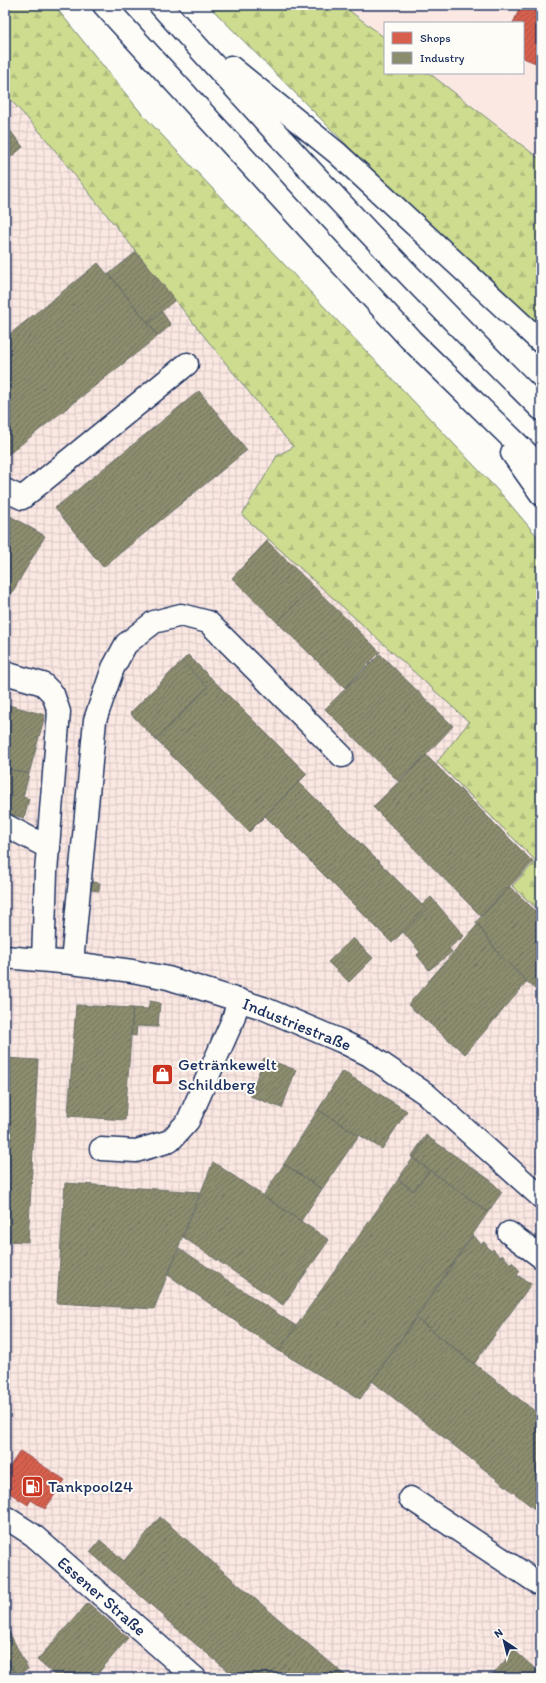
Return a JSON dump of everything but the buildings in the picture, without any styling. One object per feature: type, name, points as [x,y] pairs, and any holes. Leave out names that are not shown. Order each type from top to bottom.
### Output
[{"type":"main road","points":[[104,5],[411,340],[541,467]]},
{"type":"main road","points":[[160,5],[285,143],[452,321],[541,409]]},
{"type":"main road","points":[[176,22],[337,153],[541,342]]},
{"type":"main road","points":[[5,490],[22,498],[188,364]]},
{"type":"main road","points":[[487,415],[541,494]]},
{"type":"main road","points":[[72,963],[95,720],[112,668],[126,644],[154,622],[180,616],[208,622],[342,756]]},
{"type":"main road","points":[[5,673],[43,684],[53,694],[59,712],[46,872],[43,960]]},
{"type":"main road","points":[[5,825],[49,848]]},
{"type":"main road","name":"Industriestraße","points":[[5,957],[72,963],[132,971],[168,978],[239,1000],[302,1023],[341,1041],[368,1056],[426,1094],[541,1197]]},
{"type":"main road","points":[[101,1149],[136,1151],[170,1141],[188,1121],[232,1022],[239,1000]]},
{"type":"main road","points":[[510,1233],[541,1257]]},
{"type":"main road","points":[[410,1498],[541,1585]]},
{"type":"main road","name":"Essener Straße","points":[[5,1517],[33,1535],[195,1678]]},
{"type":"shaded area","points":[[342,5],[541,5],[541,160],[430,74],[524,74],[524,22],[384,22],[384,37]]},
{"type":"shaded area","points":[[5,94],[41,133],[294,447],[242,515],[470,722],[438,762],[537,861],[512,886],[541,912],[541,1678],[5,1678]]},
{"type":"green space","points":[[5,5],[54,5],[142,114],[504,497],[541,541],[541,912],[512,886],[536,861],[437,762],[469,722],[242,515],[277,456],[293,447],[41,133],[5,94]]},
{"type":"green space","points":[[208,5],[342,5],[384,37],[384,74],[430,74],[541,160],[541,329],[416,215]]},
{"type":"place","name":"Getränkewelt Schildberg","points":[[162,1074]]},
{"type":"place","name":"Tankpool24","points":[[33,1486]]}]
